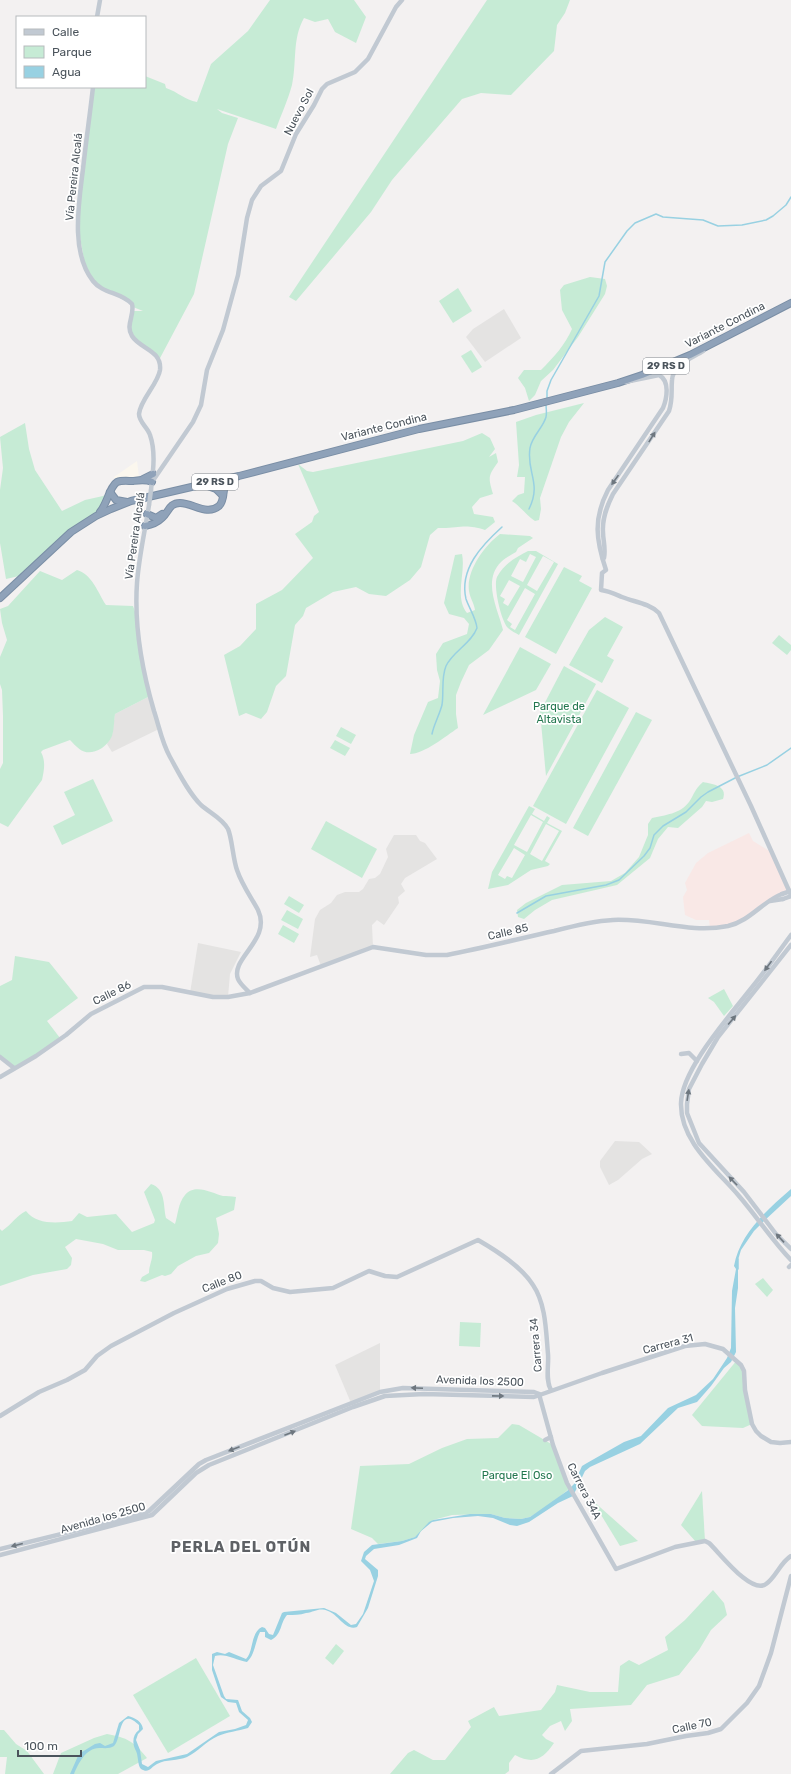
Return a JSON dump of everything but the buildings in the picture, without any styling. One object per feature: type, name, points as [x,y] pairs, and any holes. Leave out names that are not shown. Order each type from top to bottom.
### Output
[{"type":"highway","name":"Variante Condina","points":[[0,598],[71,532],[96,516],[131,501],[239,476],[419,428],[514,410],[618,383],[666,366],[791,302]]},
{"type":"highway","points":[[142,480],[153,474]]},
{"type":"highway","points":[[145,526],[151,525],[162,518],[171,506],[181,503],[206,510],[214,509],[221,503],[226,483],[239,476]]},
{"type":"highway","points":[[96,516],[105,506],[113,486],[118,482],[142,480],[152,482]]},
{"type":"highway","points":[[201,485],[213,487],[223,496]]},
{"type":"highway","points":[[110,492],[116,500],[126,502],[131,501]]},
{"type":"highway","points":[[148,514],[156,518],[167,511]]},
{"type":"main road","points":[[97,16],[100,0]]},
{"type":"main road","name":"Nuevo Sol","points":[[152,482],[193,422],[201,405],[207,370],[223,330],[238,275],[247,218],[255,194],[261,186],[281,171],[296,134],[314,105],[322,88],[327,84],[355,72],[368,59],[396,7],[402,0]]},
{"type":"main road","name":"Vía Pereira Alcalá","points":[[93,88],[78,202],[78,237],[83,260],[90,278],[99,288],[122,296],[132,304],[129,328],[132,336],[137,342],[154,353],[159,360],[158,374],[139,412],[140,420],[149,431],[152,443],[153,474],[137,585],[138,627],[144,674],[162,740],[169,755],[193,796],[218,818],[228,830],[237,870],[258,911],[261,922],[259,935],[238,968],[238,977],[250,993]]},
{"type":"main road","points":[[603,559],[605,551],[603,530],[606,507],[613,494],[669,411],[673,397],[672,379],[675,370],[680,365],[705,350],[712,342]]},
{"type":"main road","points":[[618,383],[633,382],[656,375],[663,377],[667,396],[663,408],[608,490],[601,504],[597,532],[606,570],[602,573],[601,590],[608,591],[649,606],[659,613],[751,806],[791,896],[783,896]]},
{"type":"main road","points":[[663,408],[669,411]]},
{"type":"main road","points":[[153,474],[162,469]]},
{"type":"main road","points":[[783,896],[791,891]]},
{"type":"main road","name":"Calle 85","points":[[250,993],[373,947],[426,955],[447,955],[588,923],[615,920],[691,929],[710,928],[736,923],[770,901],[773,897],[783,896]]},
{"type":"main road","points":[[791,935],[750,990],[724,1020],[697,1061],[682,1093],[682,1115],[695,1146],[754,1214],[791,1260]]},
{"type":"main road","points":[[791,945],[718,1037],[688,1092],[687,1113],[699,1143],[759,1210],[770,1226],[791,1249]]},
{"type":"main road","name":"Calle 86","points":[[0,1077],[60,1040],[91,1014],[144,988],[162,987],[221,997],[250,993]]},
{"type":"main road","points":[[681,1054],[692,1055],[697,1061]]},
{"type":"main road","points":[[0,1057],[14,1068]]},
{"type":"main road","name":"Calle 80","points":[[0,1416],[39,1392],[67,1380],[85,1370],[97,1356],[111,1346],[174,1313],[227,1289],[256,1281],[262,1281],[273,1288],[290,1292],[333,1288],[369,1271],[385,1276],[396,1276],[478,1240],[490,1247]]},
{"type":"main road","name":"Carrera 34","points":[[490,1247],[522,1273],[533,1285],[545,1319],[548,1356],[548,1385],[551,1390]]},
{"type":"main road","name":"Carrera 31","points":[[539,1394],[686,1346],[705,1344],[725,1350],[737,1360],[744,1370],[751,1417],[756,1431],[771,1442],[783,1444],[791,1442]]},
{"type":"main road","name":"Avenida los 2500","points":[[0,1549],[143,1514],[150,1511],[199,1464],[206,1460],[380,1392],[403,1388],[529,1392],[539,1394]]},
{"type":"main road","name":"Avenida los 2500","points":[[0,1555],[152,1515],[178,1488],[196,1473],[209,1465],[352,1407],[385,1396],[424,1394],[534,1397],[539,1394]]},
{"type":"main road","name":"Carrera 34A","points":[[539,1394],[551,1437],[567,1483],[616,1569],[675,1547],[705,1541],[713,1547],[728,1565],[752,1584],[760,1586],[767,1583],[791,1556]]},
{"type":"main road","points":[[545,1440],[551,1437]]},
{"type":"main road","name":"Calle 70","points":[[551,1774],[581,1751],[647,1744],[708,1733],[721,1729],[747,1703],[759,1686],[771,1653],[791,1576]]},
{"type":"shaded area","points":[[504,309],[521,338],[485,362],[466,337],[473,329]]},
{"type":"shaded area","points":[[137,461],[139,477],[115,479],[114,477]]},
{"type":"shaded area","points":[[150,696],[159,729],[112,752],[107,744],[112,735],[115,714]]},
{"type":"shaded area","points":[[749,833],[753,841],[771,852],[790,891],[782,894],[736,923],[710,928],[709,920],[696,920],[685,915],[683,897],[687,890],[685,883],[696,863],[708,853]]},
{"type":"shaded area","points":[[394,835],[416,835],[420,841],[425,843],[437,859],[405,878],[401,884],[405,891],[398,897],[399,903],[384,925],[377,920],[372,925],[373,947],[321,966],[317,955],[310,957],[315,919],[320,910],[331,903],[337,895],[345,892],[359,892],[363,889],[369,879],[375,878],[380,874],[388,857],[386,849]]},
{"type":"shaded area","points":[[198,943],[241,952],[230,974],[228,997],[190,993]]},
{"type":"shaded area","points":[[615,1141],[639,1142],[652,1154],[642,1159],[618,1180],[609,1185],[600,1167],[600,1161]]},
{"type":"shaded area","points":[[380,1343],[380,1392],[351,1403],[335,1365]]},
{"type":"green space","points":[[270,0],[354,0],[366,17],[356,43],[335,32],[328,19],[315,22],[304,18],[300,26],[296,42],[292,85],[276,129],[217,109],[222,113],[238,118],[228,144],[194,294],[159,360],[142,345],[130,331],[132,311],[143,311],[133,307],[131,304],[96,285],[85,265],[77,221],[92,88],[146,88],[146,76],[165,84],[166,88],[189,100],[197,102],[211,64],[248,31]]},
{"type":"green space","points":[[487,0],[570,0],[565,13],[557,25],[554,51],[511,95],[481,93],[462,99],[392,180],[371,212],[296,301],[289,297]]},
{"type":"green space","points":[[590,277],[605,279],[607,286],[605,294],[578,337],[553,370],[541,381],[535,395],[529,401],[525,388],[518,378],[524,370],[541,370],[559,351],[572,329],[562,310],[560,290],[564,285]]},
{"type":"green space","points":[[458,288],[472,311],[453,323],[439,301]]},
{"type":"green space","points":[[471,350],[482,367],[472,373],[461,356]]},
{"type":"green space","points":[[584,403],[569,422],[561,437],[540,498],[541,509],[539,520],[535,521],[512,501],[518,495],[524,493],[525,477],[517,477],[519,465],[516,422],[536,415]]},
{"type":"green space","points":[[25,423],[29,449],[35,470],[62,511],[85,500],[103,496],[110,492],[96,516],[56,542],[19,576],[6,579],[0,543],[0,490],[3,468],[0,437]]},
{"type":"green space","points":[[482,433],[490,438],[495,449],[489,457],[496,453],[498,462],[490,477],[490,484],[493,494],[480,498],[472,507],[474,514],[493,517],[495,522],[485,530],[472,527],[438,528],[430,535],[421,567],[410,580],[386,596],[369,594],[356,587],[333,592],[306,608],[303,616],[295,625],[286,676],[276,686],[267,712],[261,719],[246,713],[239,716],[224,655],[240,646],[256,629],[256,604],[282,590],[313,558],[295,534],[312,522],[314,516],[319,512],[298,464],[307,471],[313,472],[463,441]]},
{"type":"green space","points":[[500,534],[530,536],[533,538],[501,562],[495,570],[492,586],[493,595],[503,630],[489,650],[469,665],[461,682],[456,695],[458,728],[428,748],[410,754],[414,735],[428,702],[438,698],[440,681],[437,670],[436,654],[443,643],[467,634],[469,624],[464,618],[449,614],[444,603],[455,555],[462,554],[463,569],[461,600],[467,613],[475,610],[469,591],[470,575],[473,567],[482,552]]},
{"type":"green space","points":[[528,551],[536,551],[558,564],[519,635],[508,628],[505,624],[500,611],[496,581],[503,568]],"holes":[[[530,554],[536,557],[523,582],[511,576],[520,559],[526,562]],[[543,556],[554,562],[537,591],[527,585]],[[509,580],[520,586],[508,606],[503,603],[505,599],[500,596]],[[525,588],[535,594],[515,630],[510,627],[512,624],[507,620]]]},
{"type":"green space","points":[[564,567],[582,576],[579,581],[592,588],[556,654],[525,637]]},
{"type":"green space","points":[[77,570],[87,575],[106,605],[133,606],[138,620],[140,643],[150,696],[115,714],[111,738],[105,746],[97,751],[84,752],[70,740],[43,750],[41,752],[44,762],[42,780],[8,827],[0,823],[0,769],[3,763],[3,716],[2,690],[0,684],[0,657],[7,640],[0,609],[8,606],[40,571],[62,580]]},
{"type":"green space","points":[[605,617],[623,627],[607,656],[614,660],[602,683],[569,665],[589,630]]},
{"type":"green space","points":[[779,635],[791,645],[791,650],[787,655],[772,643]]},
{"type":"green space","points":[[520,647],[551,664],[536,690],[483,715]]},
{"type":"green space","name":"Parque de Altavista","points":[[564,666],[596,684],[546,776],[540,712]]},
{"type":"green space","points":[[597,690],[629,708],[566,824],[533,806]]},
{"type":"green space","points":[[636,712],[652,720],[588,836],[573,828]]},
{"type":"green space","points":[[341,727],[356,735],[351,744],[336,736]]},
{"type":"green space","points":[[335,740],[350,748],[345,756],[330,748]]},
{"type":"green space","points":[[93,779],[113,821],[62,845],[53,826],[75,815],[64,792]]},
{"type":"green space","points":[[703,782],[722,788],[724,795],[723,799],[712,802],[706,801],[702,807],[678,828],[668,827],[658,839],[650,858],[617,885],[552,900],[535,910],[524,919],[518,917],[517,910],[526,903],[562,885],[611,881],[625,873],[639,857],[648,835],[648,824],[652,818],[677,812],[689,802],[696,789]]},
{"type":"green space","points":[[529,806],[535,809],[532,814],[544,821],[547,816],[550,818],[547,823],[562,831],[545,861],[550,864],[548,866],[531,870],[508,885],[488,889],[492,872]],"holes":[[[531,815],[543,822],[527,852],[514,845]],[[546,824],[559,831],[542,861],[530,854]],[[514,848],[525,855],[512,878],[507,876],[505,879],[498,875]]]},
{"type":"green space","points":[[326,821],[377,849],[362,878],[311,849]]},
{"type":"green space","points":[[289,896],[304,905],[299,913],[284,904]]},
{"type":"green space","points":[[287,910],[303,919],[298,929],[281,920]]},
{"type":"green space","points":[[283,925],[299,934],[294,943],[278,934]]},
{"type":"green space","points":[[15,956],[49,962],[78,998],[47,1021],[60,1038],[37,1054],[14,1067],[0,1055],[0,986],[12,980]]},
{"type":"green space","points":[[724,989],[733,1006],[724,1016],[714,1002],[708,998]]},
{"type":"green space","points":[[151,1184],[156,1186],[162,1194],[166,1218],[175,1224],[178,1209],[183,1198],[189,1191],[199,1189],[223,1196],[236,1197],[234,1210],[216,1218],[219,1234],[218,1243],[209,1253],[196,1256],[178,1266],[171,1274],[165,1276],[162,1275],[145,1282],[140,1281],[142,1277],[149,1273],[152,1252],[144,1250],[118,1250],[103,1244],[76,1239],[65,1247],[72,1258],[71,1265],[67,1269],[33,1275],[0,1286],[0,1229],[2,1231],[23,1213],[26,1211],[35,1219],[48,1222],[72,1221],[79,1213],[87,1217],[116,1214],[132,1232],[154,1223],[155,1220],[144,1192]]},
{"type":"green space","points":[[763,1278],[773,1290],[767,1297],[755,1284]]},
{"type":"green space","points":[[460,1322],[481,1323],[480,1347],[459,1346]]},
{"type":"green space","points":[[737,1360],[741,1365],[752,1424],[743,1428],[702,1426],[692,1415]]},
{"type":"green space","name":"Parque El Oso","points":[[512,1424],[519,1425],[553,1445],[570,1488],[552,1503],[530,1517],[521,1519],[505,1518],[491,1514],[452,1515],[433,1520],[415,1537],[402,1541],[378,1544],[372,1538],[351,1529],[360,1466],[409,1464],[442,1448],[467,1439],[498,1438]]},
{"type":"green space","points":[[702,1491],[705,1541],[696,1542],[681,1525]]},
{"type":"green space","points":[[592,1500],[638,1541],[620,1546]]},
{"type":"green space","points":[[713,1590],[724,1603],[727,1615],[711,1630],[699,1650],[679,1675],[647,1685],[631,1705],[570,1709],[572,1721],[565,1731],[561,1721],[550,1726],[542,1735],[554,1743],[546,1753],[538,1759],[528,1760],[515,1755],[509,1763],[509,1771],[505,1774],[390,1774],[408,1753],[414,1750],[433,1760],[445,1760],[471,1727],[468,1721],[494,1707],[499,1716],[541,1710],[555,1692],[557,1685],[590,1692],[618,1692],[620,1666],[629,1660],[639,1665],[668,1650],[665,1637],[685,1620]]},
{"type":"green space","points":[[336,1644],[344,1651],[333,1665],[325,1658]]},
{"type":"green space","points":[[196,1658],[230,1716],[168,1753],[133,1695]]},
{"type":"green space","points":[[0,1730],[4,1730],[16,1744],[27,1751],[44,1774],[5,1774],[7,1757],[0,1757]]},
{"type":"green space","points":[[107,1734],[130,1741],[147,1758],[118,1774],[53,1774],[61,1753],[94,1738]]},
{"type":"water","points":[[791,1189],[791,1196],[754,1231],[741,1250],[738,1260],[738,1288],[735,1308],[736,1352],[731,1362],[724,1368],[697,1402],[678,1408],[640,1444],[590,1467],[585,1471],[573,1496],[558,1503],[529,1522],[517,1526],[510,1525],[493,1518],[478,1516],[453,1518],[432,1522],[421,1531],[417,1538],[399,1545],[374,1549],[366,1556],[365,1559],[378,1570],[378,1576],[368,1608],[357,1627],[353,1628],[345,1625],[332,1613],[325,1610],[299,1615],[287,1615],[275,1638],[271,1640],[265,1637],[265,1632],[260,1632],[250,1659],[247,1662],[227,1656],[215,1656],[213,1665],[224,1696],[226,1699],[238,1700],[242,1711],[250,1718],[252,1722],[248,1728],[225,1733],[210,1741],[187,1757],[161,1762],[150,1770],[146,1771],[140,1767],[134,1746],[134,1736],[139,1730],[139,1725],[132,1720],[127,1719],[122,1725],[117,1742],[114,1746],[90,1751],[80,1761],[74,1774],[70,1774],[78,1756],[82,1752],[95,1744],[100,1743],[105,1746],[113,1743],[119,1723],[128,1716],[138,1720],[142,1726],[143,1729],[138,1734],[136,1740],[140,1750],[142,1764],[148,1767],[156,1761],[187,1754],[219,1732],[246,1725],[248,1720],[239,1712],[236,1703],[228,1702],[221,1697],[212,1670],[212,1654],[217,1652],[225,1654],[229,1652],[246,1659],[258,1630],[262,1627],[265,1628],[269,1634],[273,1635],[282,1613],[284,1612],[324,1608],[336,1613],[351,1625],[356,1624],[363,1614],[374,1581],[370,1570],[361,1561],[364,1552],[372,1545],[402,1541],[415,1537],[429,1522],[433,1520],[470,1514],[491,1514],[505,1518],[521,1519],[530,1517],[567,1491],[574,1484],[582,1466],[624,1442],[641,1436],[668,1408],[696,1395],[713,1379],[727,1358],[731,1348],[732,1291],[736,1269],[734,1266],[742,1243],[748,1233],[764,1214]]},
{"type":"waterway","points":[[547,399],[547,391],[551,380],[599,296],[605,262],[627,231],[635,223],[656,214],[663,217],[703,220],[718,226],[742,225],[766,220],[786,205],[791,197]]},
{"type":"waterway","points":[[529,509],[533,500],[534,492],[529,456],[530,448],[546,417],[546,404]]},
{"type":"waterway","points":[[432,734],[442,705],[444,671],[446,666],[453,656],[471,639],[477,628],[466,599],[465,588],[469,568],[480,550],[502,527]]},
{"type":"waterway","points":[[517,913],[546,896],[606,885],[619,880],[644,856],[650,848],[654,835],[663,826],[686,812],[708,792],[737,777],[767,765],[791,748]]},
{"type":"waterway","points":[[738,1259],[738,1269]]},
{"type":"waterway","points":[[734,1295],[736,1283]]},
{"type":"district","name":"PERLA DEL OTÚN","points":[[241,1547]]}]
